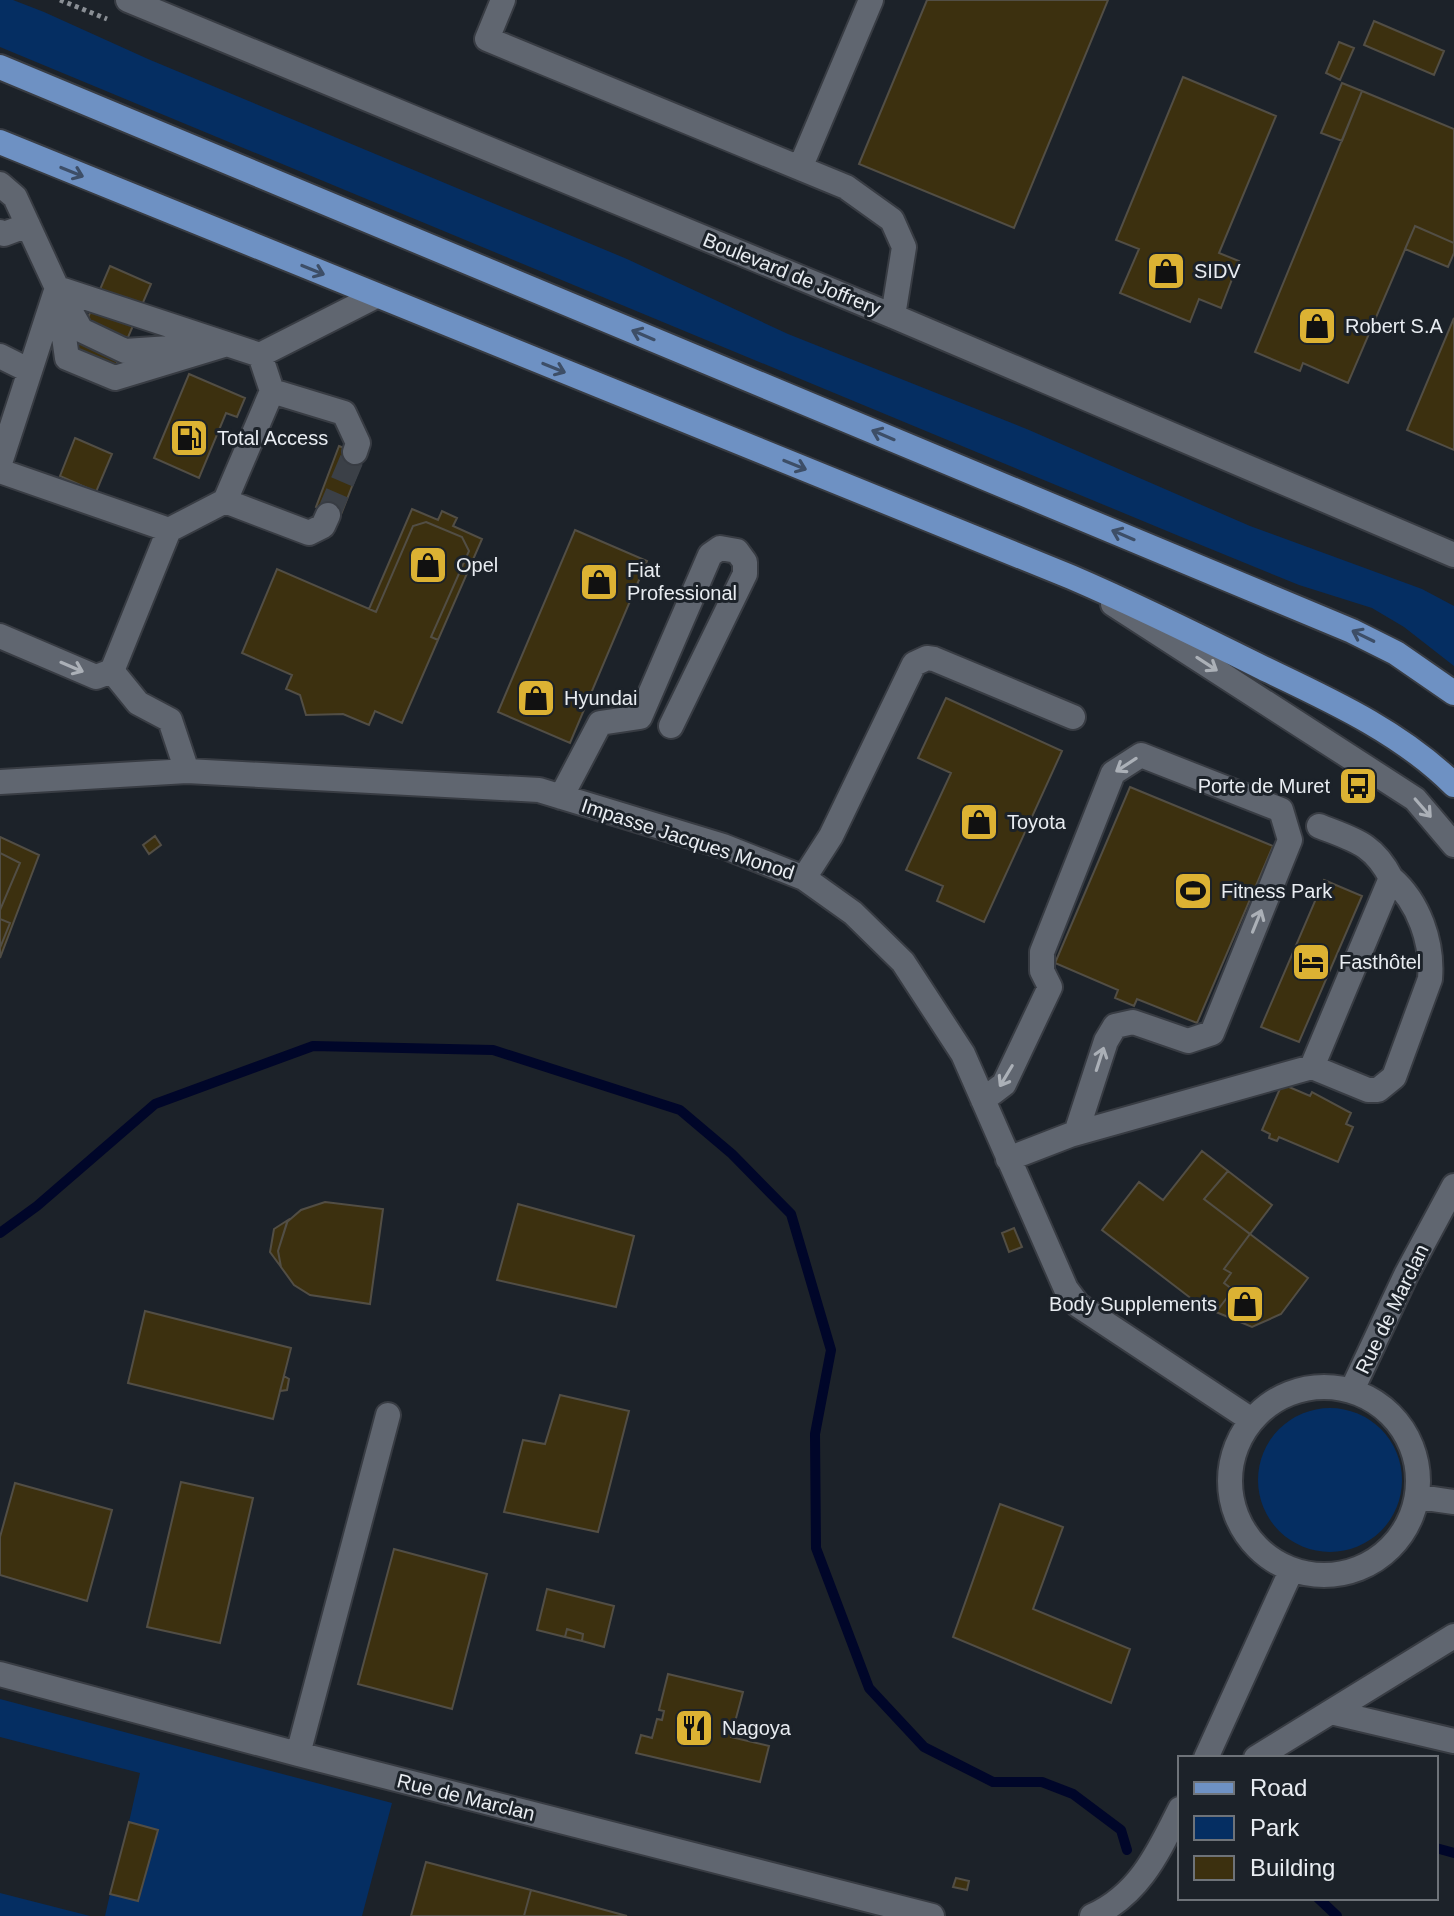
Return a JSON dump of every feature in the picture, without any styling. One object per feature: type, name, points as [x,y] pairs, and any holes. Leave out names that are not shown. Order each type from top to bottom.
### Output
[{"type":"main road","points":[[0,67],[1352,631],[1396,653],[1454,693]]},
{"type":"main road","points":[[0,142],[1140,607],[1333,702],[1428,759],[1454,785]]},
{"type":"street","name":"Boulevard de Joffrery","points":[[128,0],[893,316],[1454,555]]},
{"type":"street","points":[[503,0],[487,39],[846,187],[892,220],[904,247],[893,316]]},
{"type":"street","points":[[800,168],[871,0]]},
{"type":"street","points":[[0,184],[15,197],[57,288],[81,330],[125,351],[227,344]]},
{"type":"street","points":[[0,232],[4,234],[28,225]]},
{"type":"street","points":[[57,288],[260,355],[376,296]]},
{"type":"street","points":[[0,463],[57,288]]},
{"type":"street","points":[[0,636],[96,677],[112,671],[169,530],[225,501],[272,391],[260,355]]},
{"type":"street","points":[[0,356],[30,371]]},
{"type":"street","points":[[272,391],[344,413],[358,443],[355,452]]},
{"type":"street","points":[[0,471],[169,530]]},
{"type":"street","points":[[225,501],[309,533],[323,526],[328,515]]},
{"type":"street","points":[[561,797],[600,723],[640,717],[710,555],[720,548],[737,551],[745,562],[745,574],[671,726]]},
{"type":"street","points":[[1071,577],[1411,796],[1454,845]]},
{"type":"street","points":[[804,878],[831,836],[914,664],[927,658],[934,659],[1073,717]]},
{"type":"street","points":[[112,671],[138,703],[170,720],[187,771]]},
{"type":"street","points":[[983,1100],[1004,1084],[1050,987],[1042,971],[1042,952],[1113,773],[1141,755],[1281,810],[1290,840],[1212,1033],[1188,1041],[1133,1022],[1115,1026],[1106,1041],[1076,1133]]},
{"type":"street","name":"Impasse Jacques Monod","points":[[0,782],[187,771],[539,790],[723,846],[804,878],[853,913],[903,962],[963,1054],[1066,1289],[1078,1305],[1250,1419]]},
{"type":"street","points":[[1008,1159],[1076,1133],[1312,1067],[1368,1090],[1378,1090],[1394,1077],[1430,979],[1430,950],[1419,918],[1378,855],[1319,826]]},
{"type":"street","points":[[1312,1067],[1391,878]]},
{"type":"street","name":"Rue de Marclan","points":[[1352,1390],[1406,1275],[1454,1186]]},
{"type":"street","points":[[1293,1390],[1352,1390],[1388,1409],[1415,1449],[1419,1497],[1394,1547],[1346,1574],[1291,1571],[1253,1546],[1231,1506],[1230,1460],[1250,1419],[1293,1390]]},
{"type":"street","points":[[298,1754],[388,1415]]},
{"type":"street","points":[[1419,1497],[1454,1502]]},
{"type":"street","points":[[1207,1756],[1291,1571]]},
{"type":"street","points":[[1259,1756],[1454,1636]]},
{"type":"street","points":[[1429,1652],[1454,1658]]},
{"type":"street","name":"Rue de Marclan","points":[[0,1674],[298,1754],[932,1916]]},
{"type":"street","points":[[1331,1712],[1454,1741]]},
{"type":"street","points":[[1092,1916],[1113,1906],[1151,1866],[1178,1813]]},
{"type":"green space","points":[[0,0],[13,0],[44,12],[148,59],[627,259],[788,334],[1029,430],[1250,526],[1422,589],[1454,606],[1454,666],[1404,627],[1372,608],[1299,585],[1179,536],[0,47]]},
{"type":"green space","points":[[1330,1408],[1357,1414],[1381,1429],[1396,1453],[1402,1480],[1396,1507],[1381,1531],[1357,1546],[1330,1552],[1303,1546],[1279,1531],[1264,1507],[1258,1480],[1264,1453],[1279,1429],[1303,1414]]},
{"type":"green space","points":[[0,1699],[392,1803],[362,1916],[105,1916],[110,1894],[139,1901],[157,1830],[129,1822],[140,1773],[0,1737]]},
{"type":"green space","points":[[0,1893],[90,1916],[0,1916]]},
{"type":"building","points":[[927,0],[1108,0],[1014,228],[859,164]]},
{"type":"building","points":[[1374,21],[1444,51],[1434,75],[1364,45]]},
{"type":"building","points":[[1339,42],[1354,48],[1340,80],[1326,73]]},
{"type":"building","points":[[1183,77],[1276,116],[1219,253],[1239,261],[1221,308],[1199,299],[1190,322],[1120,293],[1139,249],[1116,240]]},
{"type":"building","points":[[1342,83],[1362,91],[1342,141],[1321,133]]},
{"type":"building","points":[[1362,91],[1454,129],[1454,243],[1415,226],[1348,383],[1303,363],[1300,371],[1255,352]]},
{"type":"building","points":[[1415,226],[1454,243],[1454,253],[1448,267],[1405,249]]},
{"type":"building","points":[[110,266],[151,284],[107,386],[66,369]]},
{"type":"building","points":[[1454,318],[1454,450],[1407,430]]},
{"type":"building","name":"Total Access","points":[[189,374],[245,398],[237,417],[226,413],[199,478],[154,458]]},
{"type":"building","points":[[75,438],[112,454],[96,492],[60,476]]},
{"type":"building","points":[[339,446],[364,456],[340,517],[316,507]]},
{"type":"building","points":[[412,509],[438,520],[442,511],[457,518],[453,526],[482,539],[438,640],[431,637],[469,551],[462,537],[426,522],[413,526],[376,612],[369,609]]},
{"type":"building","points":[[426,522],[462,537],[469,551],[431,637],[438,640],[402,723],[375,711],[369,725],[343,714],[306,715],[300,695],[286,689],[292,675],[242,653],[277,569],[376,612],[413,526]]},
{"type":"building","points":[[575,530],[647,561],[570,743],[498,712]]},
{"type":"building","name":"Toyota","points":[[946,698],[1062,751],[984,922],[937,901],[943,886],[906,870],[951,773],[918,758]]},
{"type":"building","points":[[1130,787],[1273,846],[1197,1023],[1137,999],[1134,1006],[1115,998],[1118,990],[1055,963]]},
{"type":"building","points":[[155,836],[161,845],[149,854],[143,845]]},
{"type":"building","points":[[0,837],[39,855],[0,958],[0,948],[10,923],[0,919],[0,910],[20,863],[0,853]]},
{"type":"building","points":[[0,853],[20,863],[0,910]]},
{"type":"building","name":"Fasthôtel","points":[[1324,880],[1362,896],[1299,1042],[1261,1027]]},
{"type":"building","points":[[0,919],[10,923],[0,948]]},
{"type":"building","points":[[1282,1084],[1310,1096],[1312,1092],[1351,1113],[1346,1124],[1353,1127],[1338,1162],[1279,1137],[1277,1141],[1269,1138],[1270,1134],[1262,1130]]},
{"type":"building","points":[[1202,1151],[1228,1171],[1204,1199],[1250,1234],[1224,1269],[1231,1273],[1224,1283],[1233,1290],[1216,1312],[1197,1303],[1102,1230],[1139,1182],[1163,1200]]},
{"type":"building","points":[[1228,1171],[1272,1205],[1250,1234],[1204,1199]]},
{"type":"building","points":[[325,1202],[383,1209],[370,1304],[310,1295],[294,1285],[281,1267],[278,1251],[287,1222],[301,1210]]},
{"type":"building","points":[[518,1204],[634,1236],[616,1307],[497,1280]]},
{"type":"building","points":[[288,1220],[278,1251],[281,1267],[270,1252],[274,1229]]},
{"type":"building","points":[[1014,1228],[1022,1247],[1009,1252],[1002,1233]]},
{"type":"building","points":[[1250,1234],[1308,1278],[1281,1314],[1252,1327],[1216,1312],[1233,1290],[1224,1283],[1231,1273],[1224,1269]]},
{"type":"building","points":[[145,1311],[291,1348],[273,1419],[128,1383]]},
{"type":"building","points":[[284,1376],[289,1379],[287,1390],[280,1391]]},
{"type":"building","points":[[560,1395],[629,1411],[598,1532],[504,1512],[523,1440],[545,1444]]},
{"type":"building","points":[[181,1482],[253,1498],[220,1643],[147,1627]]},
{"type":"building","points":[[15,1483],[112,1510],[87,1601],[0,1575],[0,1537]]},
{"type":"building","points":[[1000,1504],[1063,1527],[1033,1609],[1130,1649],[1111,1703],[953,1637]]},
{"type":"building","points":[[394,1549],[487,1574],[452,1709],[358,1684]]},
{"type":"building","points":[[547,1589],[614,1606],[604,1647],[582,1641],[583,1634],[567,1629],[565,1637],[537,1630]]},
{"type":"building","points":[[567,1629],[583,1634],[582,1641],[565,1637]]},
{"type":"building","name":"Nagoya","points":[[668,1674],[743,1692],[731,1737],[769,1746],[760,1782],[636,1753],[641,1735],[652,1738],[657,1719],[662,1720],[664,1711],[659,1710]]},
{"type":"building","points":[[129,1822],[158,1830],[138,1901],[110,1894]]},
{"type":"building","points":[[426,1862],[531,1890],[524,1916],[411,1916]]},
{"type":"building","points":[[956,1878],[969,1881],[967,1890],[953,1887]]},
{"type":"building","points":[[531,1890],[627,1916],[524,1916]]},
{"type":"waterway","points":[[0,1233],[37,1206],[155,1104],[313,1046],[493,1050],[680,1110],[732,1154],[791,1214],[831,1350],[815,1434],[816,1548],[869,1688],[924,1747],[993,1782],[1042,1782],[1073,1794],[1121,1830],[1127,1850]]},
{"type":"waterway","points":[[1438,1849],[1454,1853]]},
{"type":"waterway","points":[[1320,1900],[1337,1916]]},
{"type":"tunnel","points":[[328,515],[355,452]]},
{"type":"place","name":"SIDV","points":[[1166,271]]},
{"type":"place","name":"Robert S.A","points":[[1317,326]]},
{"type":"place","name":"Total Access","points":[[189,438]]},
{"type":"place","name":"Opel","points":[[428,565]]},
{"type":"place","name":"Fiat Professional","points":[[599,582]]},
{"type":"place","name":"Hyundai","points":[[536,698]]},
{"type":"place","name":"Porte de Muret","points":[[1358,786]]},
{"type":"place","name":"Toyota","points":[[979,822]]},
{"type":"place","name":"Fitness Park","points":[[1193,891]]},
{"type":"place","name":"Fasthôtel","points":[[1311,962]]},
{"type":"place","name":"Body Supplements","points":[[1245,1304]]},
{"type":"place","name":"Nagoya","points":[[694,1728]]}]
